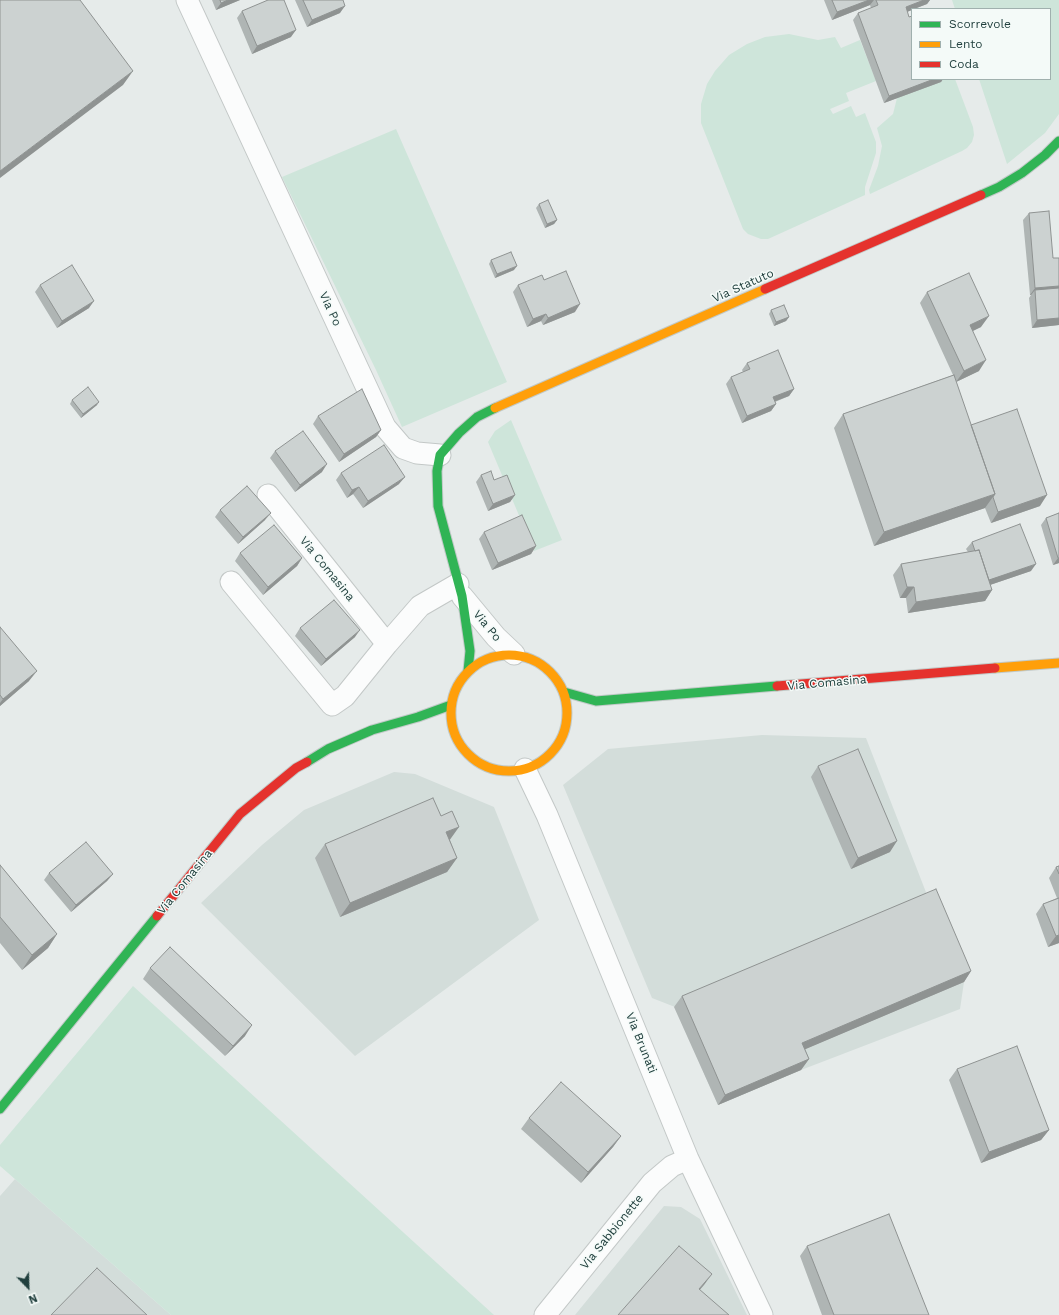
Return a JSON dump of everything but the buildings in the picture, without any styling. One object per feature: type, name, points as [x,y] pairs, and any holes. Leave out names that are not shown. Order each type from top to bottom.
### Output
[{"type":"main road","name":"Via Statuto","points":[[440,455],[459,433],[477,417],[502,404],[999,187],[1022,173],[1045,155],[1059,141]]},
{"type":"main road","name":"Via Po","points":[[440,455],[437,471],[438,506],[460,590],[470,651],[468,671]]},
{"type":"main road","points":[[514,654],[530,658],[544,666],[556,677],[564,692],[568,710],[566,728],[557,746],[543,760],[525,769],[506,771],[487,767],[470,757],[445,723],[456,687],[468,671],[481,661],[497,655],[514,654]]},
{"type":"main road","name":"Via Comasina","points":[[564,692],[596,701],[1059,663]]},
{"type":"main road","points":[[586,710],[596,701]]},
{"type":"main road","name":"Via Comasina","points":[[0,1109],[240,814],[296,768],[328,750],[372,730],[418,717],[451,705]]},
{"type":"main road","name":"Via Comasina","points":[[418,717],[445,723]]},
{"type":"main road","points":[[566,728],[576,719]]},
{"type":"street","name":"Via Po","points":[[187,0],[385,427],[403,448],[417,453],[440,455]]},
{"type":"street","name":"Via Comasina","points":[[268,495],[387,644]]},
{"type":"street","points":[[231,582],[332,706],[345,696],[420,606],[460,590]]},
{"type":"street","name":"Via Po","points":[[460,590],[496,637],[514,654]]},
{"type":"street","name":"Via Brunati","points":[[525,769],[547,815],[688,1159],[762,1315]]},
{"type":"street","name":"Via Sabbionette","points":[[545,1315],[652,1183],[672,1166],[688,1159]]},
{"type":"shaded area","points":[[762,735],[866,738],[929,900],[964,982],[960,1009],[801,1070],[718,1105],[675,1007],[652,998],[563,785],[608,749]]},
{"type":"shaded area","points":[[394,772],[415,774],[494,807],[539,920],[355,1056],[201,903],[262,845],[304,810]]},
{"type":"shaded area","points":[[15,1179],[171,1315],[0,1315],[0,1196]]},
{"type":"shaded area","points":[[664,1206],[681,1207],[700,1219],[747,1315],[575,1315]]},
{"type":"green space","points":[[952,0],[1059,0],[1059,114],[1045,133],[1007,164],[979,80],[1051,80],[1051,8],[955,8]]},
{"type":"green space","points":[[789,34],[818,40],[835,37],[841,48],[860,40],[876,81],[846,93],[849,101],[830,109],[833,114],[851,106],[856,117],[865,113],[876,142],[876,153],[865,187],[865,195],[768,239],[761,239],[748,234],[743,229],[701,123],[701,104],[707,84],[715,71],[729,55],[747,44],[765,37]]},
{"type":"green space","points":[[938,80],[955,80],[973,127],[974,135],[972,142],[962,151],[870,194],[869,190],[878,166],[882,146],[877,128],[893,114],[897,98]]},
{"type":"green space","points":[[396,129],[507,382],[402,427],[376,370],[282,177]]},
{"type":"green space","points":[[511,420],[562,540],[534,551],[488,442],[495,431]]},
{"type":"green space","points":[[133,986],[494,1315],[171,1315],[0,1166],[0,1145]]},
{"type":"traffic: fast","points":[[981,195],[999,187],[1022,173],[1045,155],[1059,141]]},
{"type":"traffic: fast","points":[[468,671],[470,651],[462,596],[438,506],[437,471],[440,455],[459,433],[477,417],[495,408]]},
{"type":"traffic: fast","points":[[564,692],[596,701],[777,686]]},
{"type":"traffic: fast","points":[[307,762],[328,749],[372,730],[418,717],[451,705]]},
{"type":"traffic: fast","points":[[0,1109],[157,916]]},
{"type":"traffic: slow","points":[[495,408],[765,289]]},
{"type":"traffic: slow","points":[[509,655],[531,659],[550,672],[563,691],[567,713],[563,735],[550,754],[531,767],[509,771],[487,767],[468,754],[455,735],[451,713],[455,691],[468,672],[487,659],[509,655]]},
{"type":"traffic: slow","points":[[995,668],[1059,663]]},
{"type":"traffic: jam","points":[[765,289],[981,195]]},
{"type":"traffic: jam","points":[[777,686],[995,668]]},
{"type":"traffic: jam","points":[[157,916],[240,814],[296,768],[307,762]]}]
